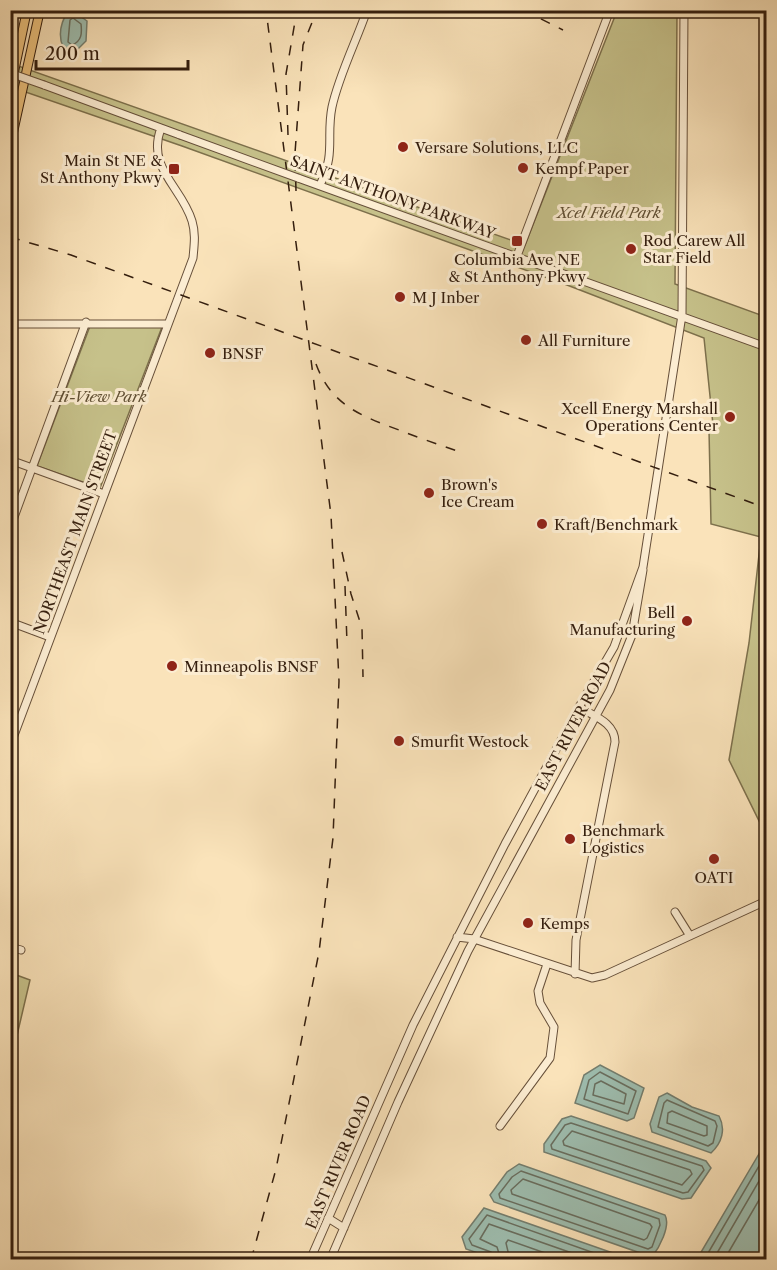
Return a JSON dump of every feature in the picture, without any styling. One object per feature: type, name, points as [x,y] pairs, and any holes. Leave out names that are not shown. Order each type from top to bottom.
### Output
[{"type":"main road","points":[[10,91],[27,10]]},
{"type":"main road","points":[[10,146],[40,10]]},
{"type":"street","points":[[320,185],[330,155],[334,100],[367,10]]},
{"type":"street","points":[[516,256],[610,10]]},
{"type":"street","points":[[643,567],[682,315],[684,10]]},
{"type":"street","name":"SAINT ANTHONY PARKWAY","points":[[10,73],[766,347]]},
{"type":"street","name":"NORTHEAST MAIN STREET","points":[[10,746],[193,258],[195,236],[185,204],[159,162],[157,147],[161,128]]},
{"type":"street","points":[[10,324],[86,322],[168,324]]},
{"type":"street","points":[[10,528],[86,322]]},
{"type":"street","points":[[10,460],[104,494]]},
{"type":"street","name":"EAST RIVER ROAD","points":[[310,1260],[413,1025],[452,945],[579,707],[614,648],[643,567]]},
{"type":"street","name":"EAST RIVER ROAD","points":[[330,1260],[398,1102],[474,939],[596,717],[621,666],[632,635],[644,578],[643,567]]},
{"type":"street","points":[[10,622],[50,637]]},
{"type":"street","points":[[574,974],[576,940],[615,742],[613,731],[607,723],[579,707]]},
{"type":"street","points":[[457,937],[474,939],[574,974],[599,977],[766,901]]},
{"type":"street","points":[[675,912],[690,936]]},
{"type":"street","points":[[10,947],[21,950]]},
{"type":"street","points":[[500,1126],[550,1058],[554,1027],[540,1003],[538,991],[547,964]]},
{"type":"street","points":[[328,1218],[344,1228]]},
{"type":"green space","name":"Xcel Field Park","points":[[617,11],[677,11],[675,284],[766,317],[766,835],[729,760],[749,643],[761,537],[711,524],[709,430],[713,425],[704,338],[567,285],[11,87],[10,63],[525,245]]},
{"type":"green space","name":"Hi-View Park","points":[[90,326],[162,327],[100,488],[37,466]]},
{"type":"green space","points":[[10,973],[30,980],[11,1061]]},
{"type":"water","points":[[68,11],[73,11],[87,21],[86,41],[76,51],[63,47],[61,42],[61,29]]},
{"type":"water","points":[[600,1065],[644,1088],[634,1118],[627,1121],[575,1103],[584,1075]]},
{"type":"water","points":[[667,1093],[692,1107],[719,1116],[722,1136],[711,1153],[652,1132],[650,1124],[659,1097]]},
{"type":"water","points":[[571,1116],[706,1161],[711,1168],[691,1198],[682,1199],[544,1152],[544,1144],[562,1119]]},
{"type":"water","points":[[766,1142],[766,1259],[697,1259]]},
{"type":"water","points":[[519,1164],[665,1215],[665,1231],[655,1253],[652,1257],[494,1202],[490,1195],[507,1172]]},
{"type":"water","points":[[484,1208],[630,1259],[495,1259],[466,1249],[462,1237]]},
{"type":"railway","points":[[251,1260],[276,1169],[319,952],[333,838],[339,681],[331,515],[266,10]]},
{"type":"railway","points":[[288,135],[286,74],[297,10]]},
{"type":"railway","points":[[296,191],[295,153],[303,45],[317,10]]},
{"type":"railway","points":[[523,10],[563,30]]},
{"type":"railway","points":[[549,10],[555,13]]},
{"type":"railway","points":[[10,237],[71,255],[766,508]]},
{"type":"railway","points":[[316,364],[330,390],[360,414],[460,452]]},
{"type":"railway","points":[[342,552],[351,594],[362,628],[363,677]]},
{"type":"railway","points":[[345,586],[347,643]]},
{"type":"place","name":"Versare Solutions, LLC","points":[[403,147]]},
{"type":"place","name":"Kempf Paper","points":[[523,168]]},
{"type":"place","name":"Main St NE & St Anthony Pkwy","points":[[174,169]]},
{"type":"place","name":"Columbia Ave NE & St Anthony Pkwy","points":[[517,241]]},
{"type":"place","name":"Rod Carew All Star Field","points":[[631,249]]},
{"type":"place","name":"M J Inber","points":[[400,297]]},
{"type":"place","name":"All Furniture","points":[[526,340]]},
{"type":"place","name":"BNSF","points":[[210,353]]},
{"type":"place","name":"Xcell Energy Marshall Operations Center","points":[[730,417]]},
{"type":"place","name":"Brown's Ice Cream","points":[[429,493]]},
{"type":"place","name":"Kraft/Benchmark","points":[[542,524]]},
{"type":"place","name":"Bell Manufacturing","points":[[687,621]]},
{"type":"place","name":"Minneapolis BNSF","points":[[172,666]]},
{"type":"place","name":"Smurfit Westock","points":[[399,741]]},
{"type":"place","name":"Benchmark Logistics","points":[[570,839]]},
{"type":"place","name":"OATI","points":[[714,859]]},
{"type":"place","name":"Kemps","points":[[528,923]]}]
